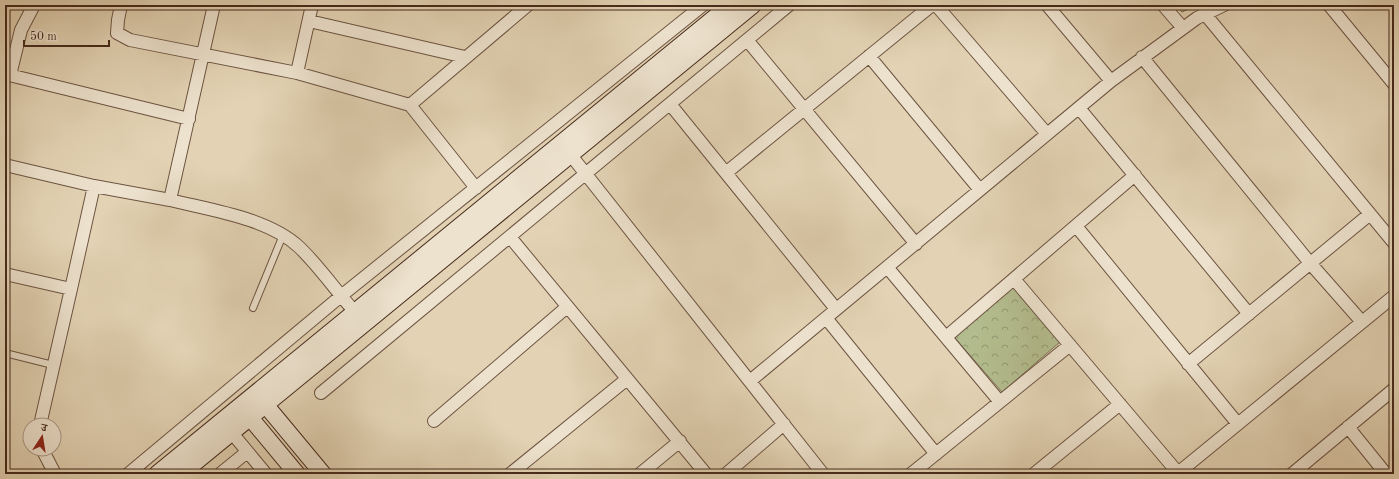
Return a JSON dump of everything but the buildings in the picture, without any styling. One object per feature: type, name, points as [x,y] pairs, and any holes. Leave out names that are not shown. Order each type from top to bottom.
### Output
[{"type":"street","points":[[34,5],[21,30],[8,75],[189,119]]},
{"type":"street","points":[[121,5],[117,33],[130,40],[297,73],[410,105],[476,188]]},
{"type":"street","points":[[170,200],[214,5]]},
{"type":"street","points":[[297,73],[312,5]]},
{"type":"street","points":[[410,105],[528,5]]},
{"type":"street","points":[[128,474],[341,296],[703,5]]},
{"type":"street","points":[[157,474],[261,399],[566,149],[730,5]]},
{"type":"street","points":[[261,399],[355,312],[753,5]]},
{"type":"street","points":[[321,393],[789,5]]},
{"type":"street","points":[[727,172],[932,5]]},
{"type":"street","points":[[936,5],[1047,134]]},
{"type":"street","points":[[1047,5],[1111,82]]},
{"type":"street","points":[[1163,5],[1183,28]]},
{"type":"street","points":[[750,381],[1142,57],[1205,14],[1224,5]]},
{"type":"street","points":[[1329,5],[1394,84]]},
{"type":"street","points":[[1205,14],[1394,243]]},
{"type":"street","points":[[309,21],[465,57]]},
{"type":"street","points":[[747,40],[916,244]]},
{"type":"street","points":[[869,56],[980,190]]},
{"type":"street","points":[[1142,57],[1310,263],[1362,322]]},
{"type":"street","points":[[670,104],[727,172],[836,309]]},
{"type":"street","points":[[1079,108],[1249,314]]},
{"type":"street","points":[[566,149],[823,474]]},
{"type":"street","points":[[5,165],[94,186],[170,200],[241,218],[283,235],[299,247],[355,312]]},
{"type":"street","points":[[946,337],[1135,175]]},
{"type":"street","points":[[42,417],[94,186]]},
{"type":"street","points":[[1188,364],[1370,214]]},
{"type":"street","points":[[1076,226],[1238,424]]},
{"type":"street","points":[[510,237],[706,474]]},
{"type":"street","points":[[887,267],[1000,402]]},
{"type":"street","points":[[5,274],[71,289]]},
{"type":"street","points":[[1014,279],[1178,474],[1394,296]]},
{"type":"street","points":[[434,421],[568,307]]},
{"type":"street","points":[[826,318],[936,454]]},
{"type":"street","points":[[911,474],[1070,345]]},
{"type":"street","points":[[510,474],[627,380]]},
{"type":"street","points":[[1292,474],[1348,427],[1393,393]]},
{"type":"street","points":[[261,399],[323,474]]},
{"type":"street","points":[[1034,474],[1120,404]]},
{"type":"street","points":[[181,474],[232,433],[245,412]]},
{"type":"street","points":[[245,412],[297,474]]},
{"type":"street","points":[[726,474],[784,424]]},
{"type":"street","points":[[1348,427],[1386,474]]},
{"type":"street","points":[[232,433],[266,474]]},
{"type":"street","points":[[640,474],[680,441]]},
{"type":"street","points":[[220,474],[247,452]]},
{"type":"street","points":[[46,457],[55,474]]},
{"type":"lane","points":[[253,308],[283,235]]},
{"type":"lane","points":[[5,353],[53,365]]},
{"type":"green space","points":[[1176,5],[1198,5],[1182,12]]},
{"type":"green space","points":[[1013,287],[1060,342],[1002,392],[954,337]]}]
